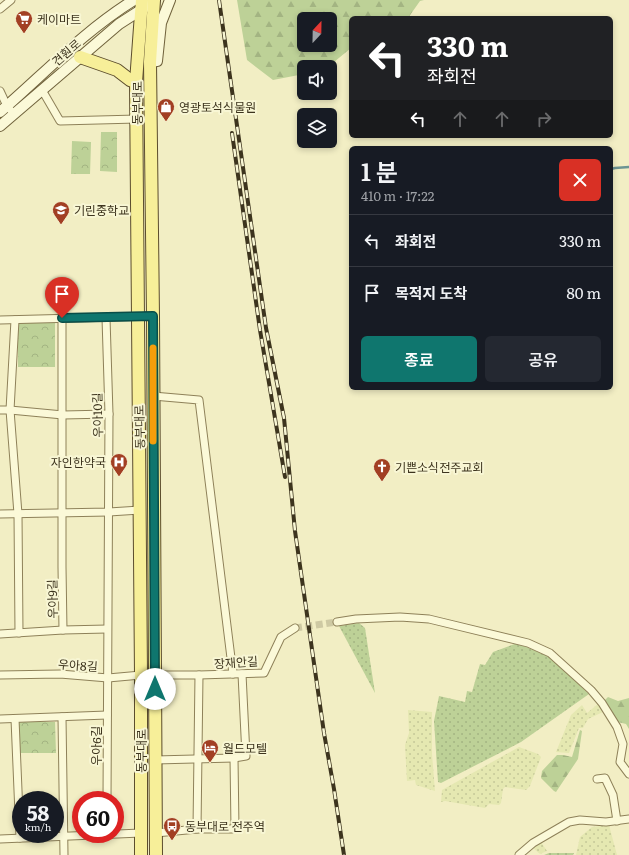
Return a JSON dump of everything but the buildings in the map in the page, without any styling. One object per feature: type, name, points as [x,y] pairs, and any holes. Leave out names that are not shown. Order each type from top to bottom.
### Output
[{"type":"main road","name":"동부대로","points":[[146,2],[150,62],[153,316],[156,855]]},
{"type":"main road","name":"동부대로","points":[[141,855],[140,510],[136,82],[146,2]]},
{"type":"main road","points":[[80,57],[117,70],[130,80],[136,82]]},
{"type":"street","points":[[0,9],[11,0]]},
{"type":"street","points":[[150,62],[157,61],[161,23],[170,0]]},
{"type":"street","points":[[3,109],[55,61],[108,17],[146,2]]},
{"type":"street","name":"견훤로","points":[[0,126],[146,2]]},
{"type":"street","points":[[42,90],[60,122],[137,119]]},
{"type":"street","points":[[0,91],[3,109]]},
{"type":"street","points":[[3,109],[14,114]]},
{"type":"street","points":[[0,320],[153,316]]},
{"type":"street","points":[[62,318],[62,513]]},
{"type":"street","name":"우아10길","points":[[106,318],[109,414],[107,715]]},
{"type":"street","points":[[15,320],[10,410],[18,514],[19,633]]},
{"type":"street","points":[[153,396],[199,400],[233,674]]},
{"type":"street","points":[[0,410],[63,415],[109,414]]},
{"type":"street","points":[[0,514],[140,510]]},
{"type":"street","name":"우아9길","points":[[62,513],[63,630]]},
{"type":"street","points":[[337,622],[356,619],[400,617],[429,619],[528,643],[550,653],[591,690],[602,703],[619,733],[623,744],[620,762],[629,774]]},
{"type":"street","name":"장재안길","points":[[155,675],[264,673],[281,637],[295,628]]},
{"type":"street","name":"우아9길","points":[[0,634],[63,630],[107,630]]},
{"type":"street","name":"우아8길","points":[[0,675],[60,674],[108,678],[155,675]]},
{"type":"street","points":[[155,760],[234,758],[246,756],[242,674]]},
{"type":"street","points":[[198,675],[198,829]]},
{"type":"street","name":"우아6길","points":[[0,719],[107,715],[107,791]]},
{"type":"street","points":[[62,717],[63,791]]},
{"type":"street","points":[[16,719],[18,791]]},
{"type":"street","points":[[156,833],[198,829],[235,829],[234,758]]},
{"type":"street","points":[[597,779],[605,778],[613,795],[617,821]]},
{"type":"street","points":[[519,855],[533,843],[569,822],[580,820],[606,822],[629,819]]},
{"type":"street","points":[[124,834],[141,833]]},
{"type":"street","points":[[64,837],[72,837]]},
{"type":"street","points":[[0,839],[12,838]]},
{"type":"street","points":[[64,843],[64,855]]},
{"type":"green space","points":[[237,0],[424,0],[420,1],[409,16],[349,16],[349,50],[336,60],[297,60],[297,75],[273,80],[247,60]]},
{"type":"green space","points":[[101,132],[117,132],[117,172],[100,171]]},
{"type":"green space","points":[[72,141],[91,142],[90,174],[71,174]]},
{"type":"green space","points":[[55,321],[55,367],[18,367],[18,322]]},
{"type":"green space","points":[[359,623],[365,628],[375,693],[339,626]]},
{"type":"green space","points":[[517,643],[550,657],[589,694],[521,742],[441,783],[438,782],[434,721],[439,696],[465,702],[467,691],[472,692],[480,664],[485,665],[493,652]]},
{"type":"green space","points":[[608,697],[618,701],[629,698],[629,729],[626,724],[618,722],[604,701]]},
{"type":"green space","points":[[598,704],[603,712],[588,719],[583,728],[579,728],[569,753],[556,752],[571,715],[582,705],[587,713]]},
{"type":"green space","points":[[408,710],[432,712],[432,754],[435,791],[416,785],[415,780],[407,781],[405,745],[409,733]]},
{"type":"green space","points":[[19,722],[55,722],[56,753],[19,753]]},
{"type":"green space","points":[[580,730],[582,731],[578,759],[556,792],[541,778],[542,771],[557,755],[572,757]]},
{"type":"green space","points":[[519,747],[538,754],[541,757],[530,786],[526,790],[505,787],[503,789],[501,803],[499,805],[489,804],[485,808],[445,801],[441,802],[442,790]]},
{"type":"green space","points":[[609,825],[617,855],[576,855],[580,837],[592,827]]},
{"type":"green space","points":[[541,842],[547,851],[540,854],[533,848]]},
{"type":"green space","points":[[549,853],[574,853],[573,855],[544,855]]},
{"type":"waterway","points":[[613,168],[629,167]]},
{"type":"tunnel","points":[[295,628],[337,622]]},
{"type":"railway","points":[[219,0],[266,328],[284,418],[295,531],[324,733],[344,855]]},
{"type":"railway","points":[[232,133],[260,330],[285,477]]},
{"type":"slow traffic","points":[[153,348],[153,441]]},
{"type":"place","name":"케이마트","points":[[24,34]]},
{"type":"place","name":"영광토석식물원","points":[[166,122]]},
{"type":"place","name":"기린중학교","points":[[61,225]]},
{"type":"place","name":"자인한약국","points":[[119,477]]},
{"type":"place","name":"기쁜소식전주교회","points":[[382,482]]},
{"type":"place","name":"월드모텔","points":[[210,763]]},
{"type":"place","name":"동부대로 전주역","points":[[172,841]]},
{"type":"route","points":[[62,318],[153,316],[155,689]]}]
